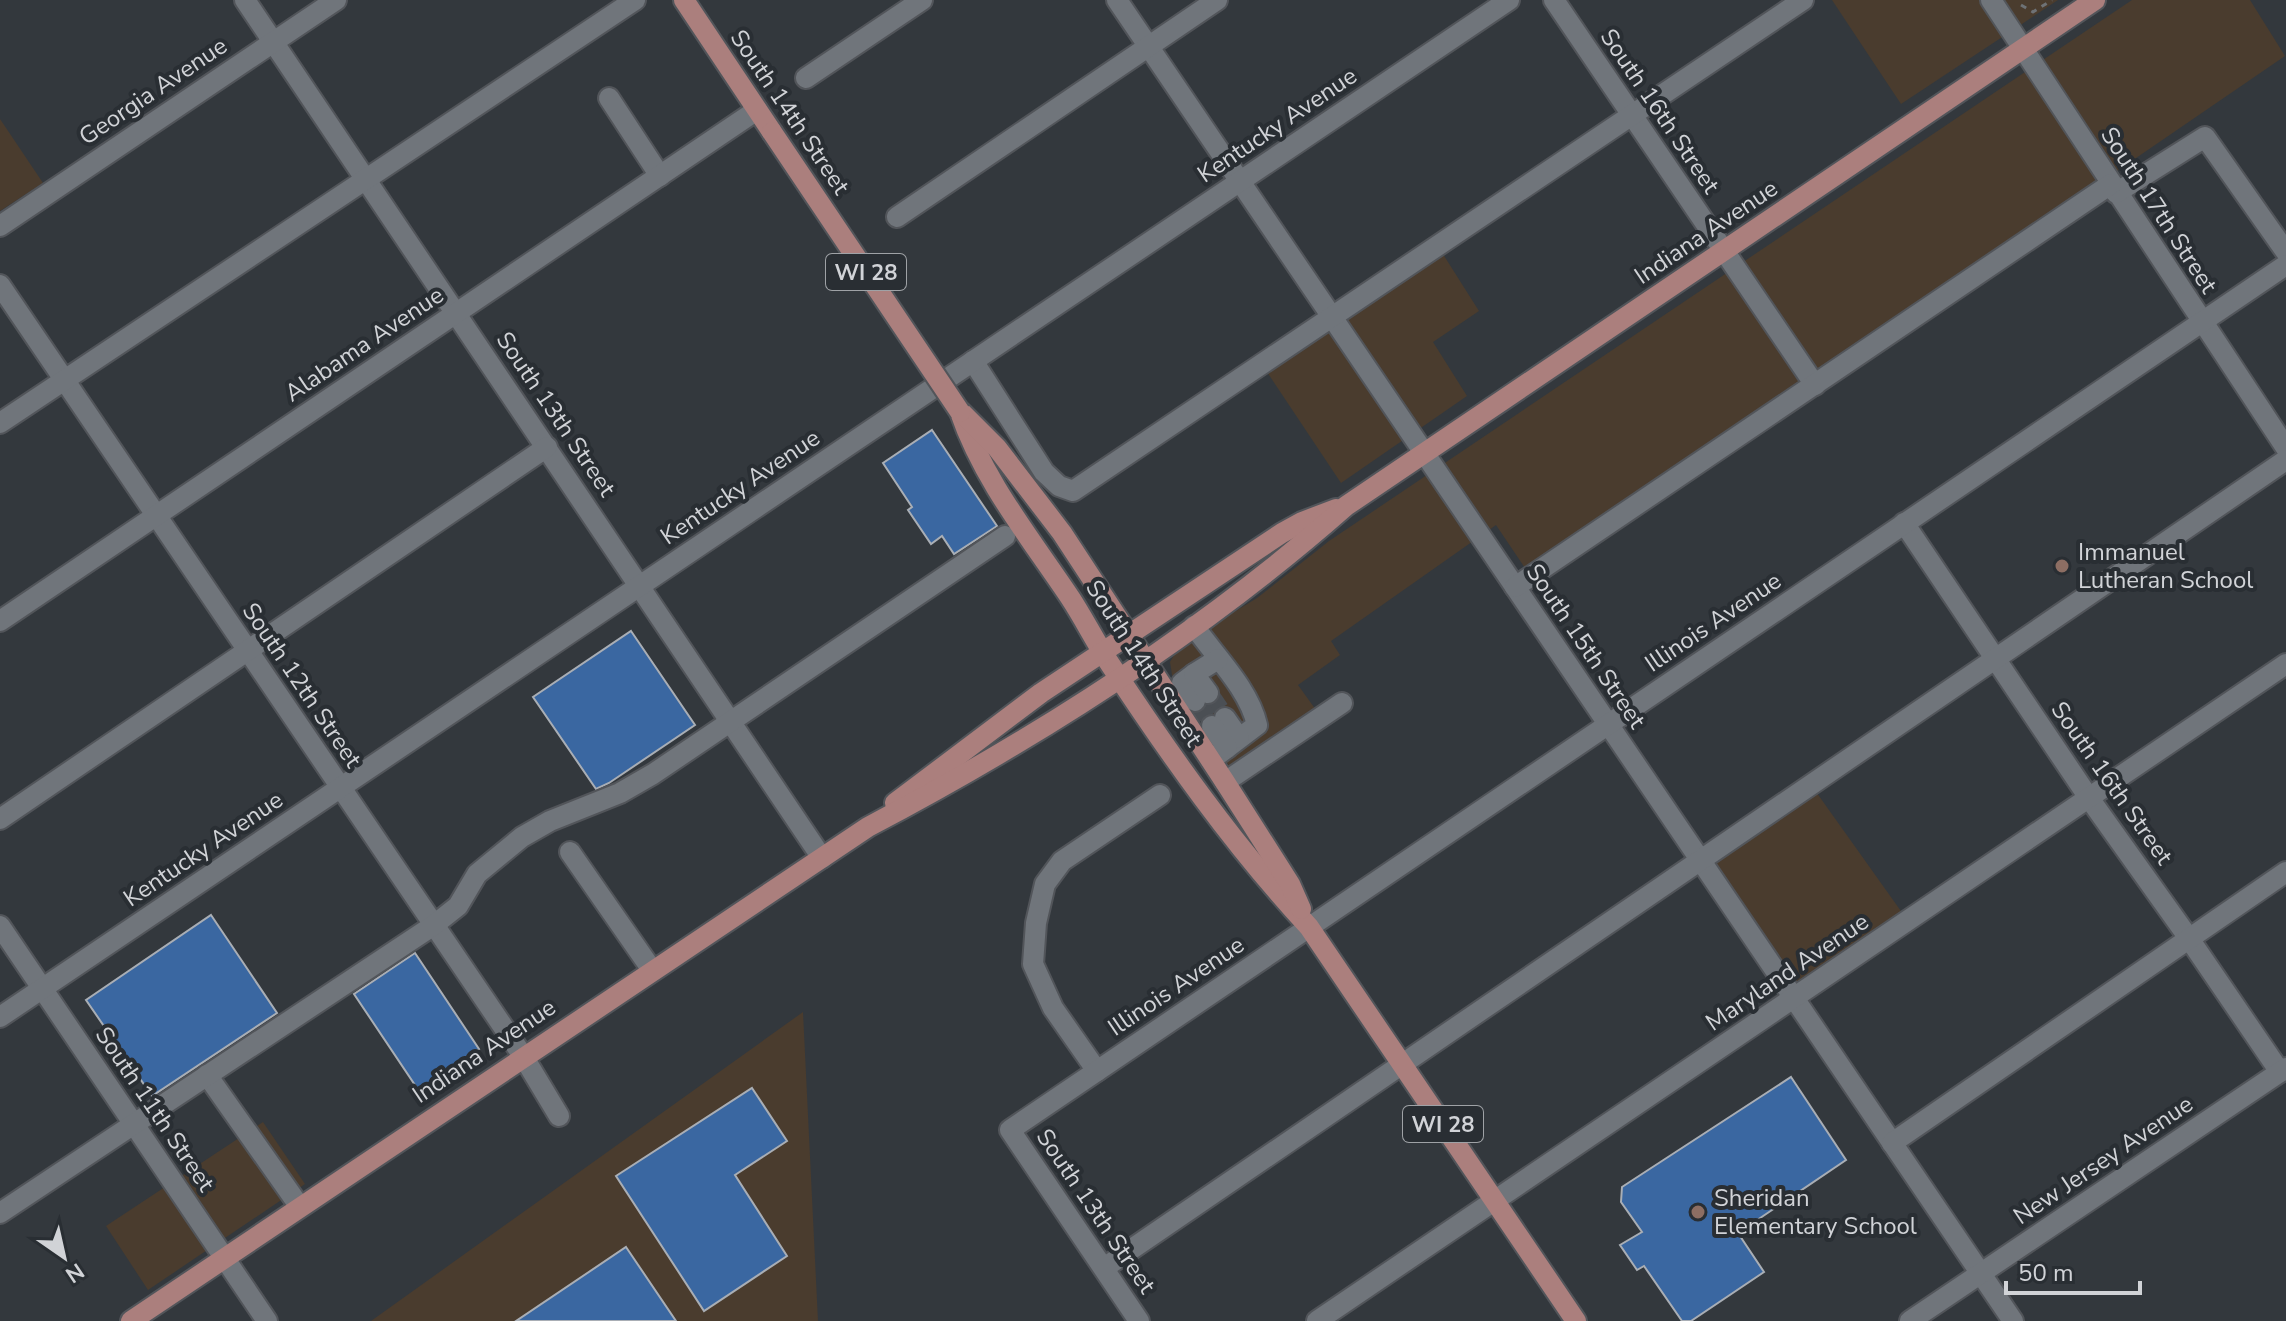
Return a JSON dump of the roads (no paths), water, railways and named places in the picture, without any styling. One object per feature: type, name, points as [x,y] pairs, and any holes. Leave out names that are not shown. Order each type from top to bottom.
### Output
[{"type":"main road","name":"South 14th Street","points":[[684,0],[960,412],[997,448],[1062,533],[1146,660],[1226,749],[1225,782],[1290,884],[1309,927]]},
{"type":"main road","name":"Indiana Avenue","points":[[868,827],[974,769],[1120,678],[1294,552],[1346,506],[2095,0]]},
{"type":"main road","name":"South 14th Street","points":[[960,412],[980,462],[1120,678],[1243,851],[1309,927],[1576,1321]]},
{"type":"main road","name":"Indiana Avenue","points":[[131,1321],[868,827],[965,748],[1102,651],[1282,533],[1346,506]]},
{"type":"street","name":"South 13th Street","points":[[245,0],[822,858]]},
{"type":"street","name":"Georgia Avenue","points":[[0,226],[336,0]]},
{"type":"street","points":[[0,423],[635,0]]},
{"type":"street","points":[[806,78],[922,0]]},
{"type":"street","name":"South 15th Street","points":[[1117,0],[2013,1321]]},
{"type":"street","points":[[897,217],[1217,0]]},
{"type":"street","name":"Kentucky Avenue","points":[[0,1017],[1509,0]]},
{"type":"street","name":"South 16th Street","points":[[1554,0],[1815,385]]},
{"type":"street","points":[[973,361],[1044,472],[1059,486],[1073,491],[1803,0]]},
{"type":"street","name":"South 17th Street","points":[[1991,0],[2286,448]]},
{"type":"street","points":[[609,98],[660,176]]},
{"type":"street","name":"Alabama Avenue","points":[[0,621],[757,110]]},
{"type":"street","points":[[1515,587],[2113,188],[2205,137],[2286,252]]},
{"type":"street","name":"Illinois Avenue","points":[[1010,1130],[2286,265]]},
{"type":"street","name":"South 12th Street","points":[[0,285],[523,1056],[559,1116]]},
{"type":"street","points":[[0,819],[547,447]]},
{"type":"street","points":[[1104,1268],[2286,460]]},
{"type":"street","name":"South 16th Street","points":[[1904,523],[2089,798],[2283,1070]]},
{"type":"street","points":[[0,1213],[434,925],[458,906],[477,874],[522,837],[550,821],[620,793],[731,722],[1005,536]]},
{"type":"street","points":[[1194,626],[1254,714],[1257,725],[1226,749],[1219,722]]},
{"type":"street","points":[[1201,697],[1194,674],[1218,659]]},
{"type":"street","name":"Maryland Avenue","points":[[1317,1321],[2286,664]]},
{"type":"street","points":[[1225,782],[1342,703]]},
{"type":"street","points":[[1097,1071],[1053,1008],[1033,964],[1036,923],[1045,884],[1062,861],[1160,795]]},
{"type":"street","points":[[570,852],[652,970]]},
{"type":"street","points":[[1892,1143],[2286,872]]},
{"type":"street","name":"South 11th Street","points":[[0,926],[267,1321]]},
{"type":"street","name":"New Jersey Avenue","points":[[1910,1321],[2283,1070]]},
{"type":"street","points":[[207,1075],[300,1207]]},
{"type":"street","name":"South 13th Street","points":[[1010,1130],[1139,1321]]},
{"type":"tunnel","points":[[1208,693],[1225,718]]},
{"type":"tunnel","points":[[1195,701],[1212,726]]},
{"type":"place","name":"Immanuel Lutheran School","points":[[2062,566]]},
{"type":"place","name":"Sheridan Elementary School","points":[[1698,1212]]}]
